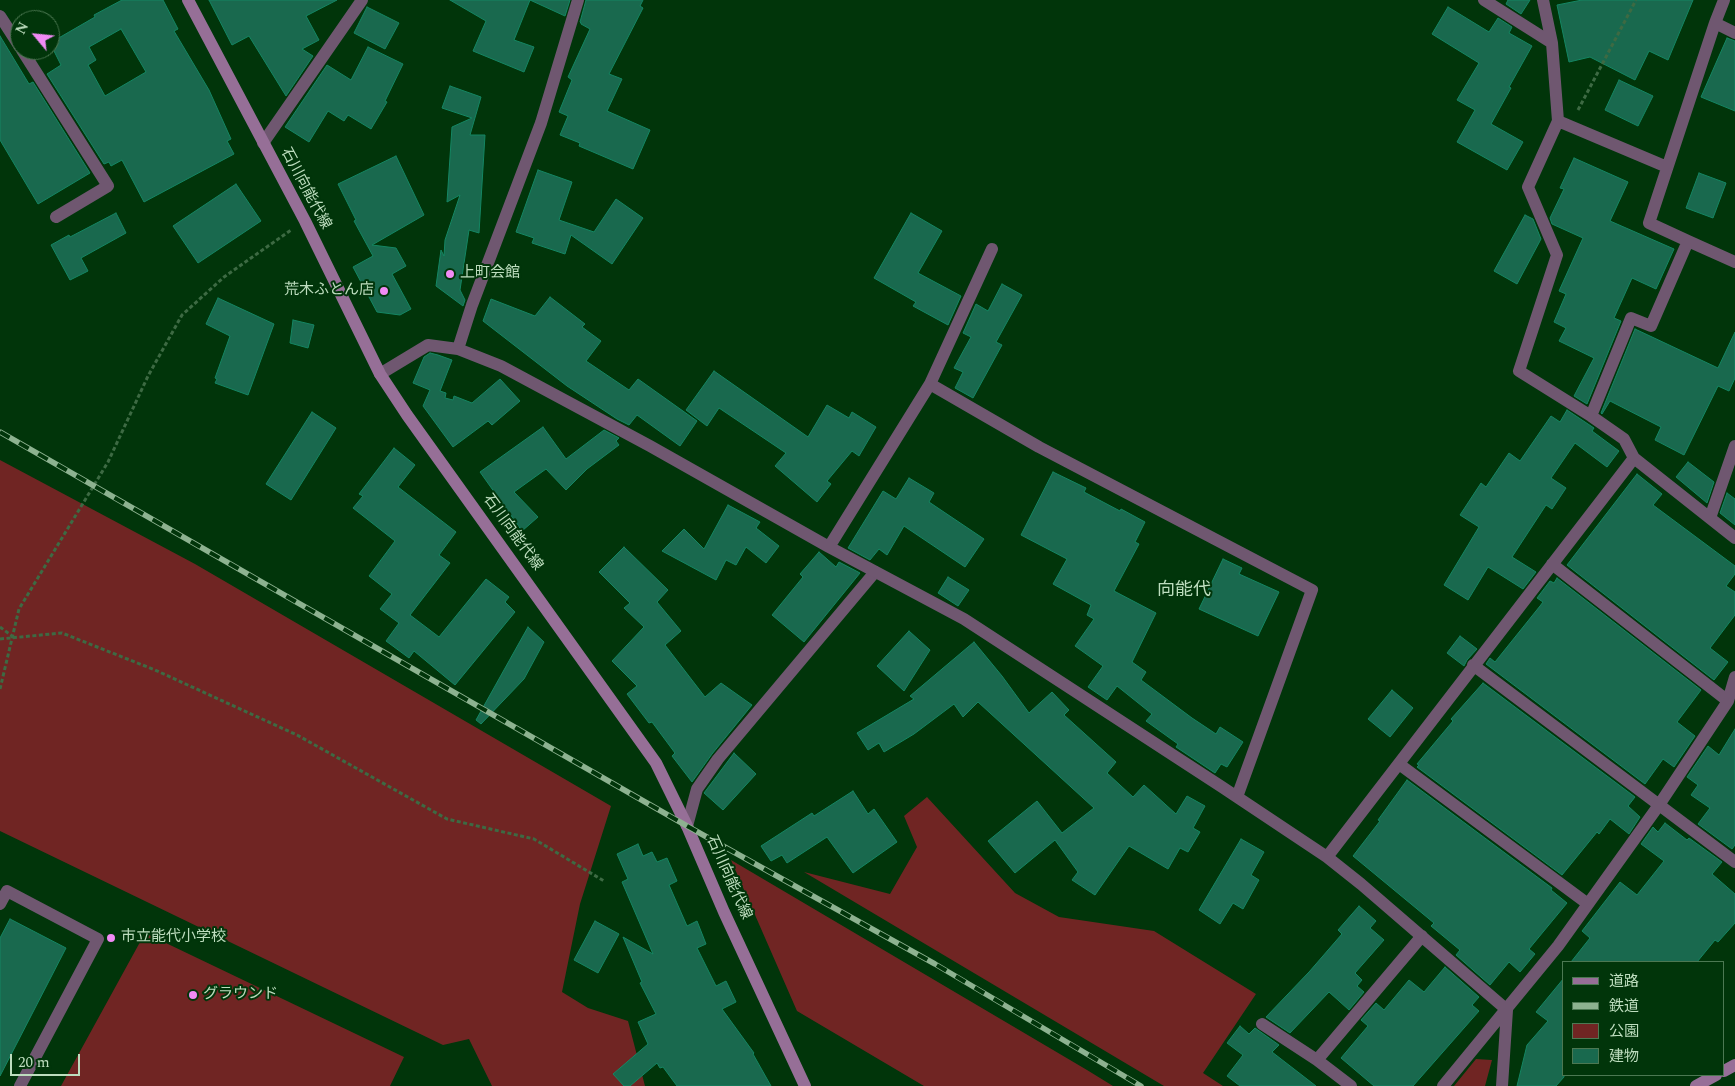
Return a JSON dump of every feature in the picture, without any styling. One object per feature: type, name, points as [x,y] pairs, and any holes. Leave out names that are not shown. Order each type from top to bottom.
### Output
[{"type":"main road","name":"石川向能代線","points":[[188,0],[305,221],[380,374],[407,415],[656,763],[687,826],[724,912],[805,1086]]},
{"type":"main road","points":[[1696,1086],[1714,1076]]},
{"type":"street","points":[[263,143],[362,0]]},
{"type":"street","points":[[458,349],[472,305],[540,123],[578,0]]},
{"type":"street","points":[[1484,0],[1552,43]]},
{"type":"street","points":[[1543,0],[1552,43],[1558,121],[1528,187],[1557,255],[1519,371],[1624,439],[1634,458],[1735,538]]},
{"type":"street","points":[[1724,0],[1666,167],[1649,223],[1735,262]]},
{"type":"street","points":[[0,16],[10,32]]},
{"type":"street","points":[[1715,23],[1735,33]]},
{"type":"street","points":[[28,60],[108,186],[56,218]]},
{"type":"street","points":[[1558,121],[1666,167]]},
{"type":"street","points":[[1591,416],[1630,318],[1651,326],[1688,242]]},
{"type":"street","points":[[829,547],[930,384],[992,249]]},
{"type":"street","points":[[380,374],[428,345],[458,349],[510,371],[650,446],[829,547],[964,619],[1326,857],[1361,884],[1507,1010]]},
{"type":"street","points":[[930,384],[1039,447],[1312,590],[1236,797]]},
{"type":"street","points":[[1710,518],[1735,446]]},
{"type":"street","points":[[1326,857],[1634,458]]},
{"type":"street","points":[[1552,564],[1728,701]]},
{"type":"street","points":[[687,826],[697,789],[718,759],[875,572]]},
{"type":"street","points":[[1473,666],[1735,862]]},
{"type":"street","points":[[1443,1086],[1558,946],[1659,805],[1728,701],[1735,678]]},
{"type":"street","points":[[1399,764],[1588,904]]},
{"type":"street","points":[[0,904],[8,891],[98,939],[20,1086]]},
{"type":"street","points":[[1317,1060],[1422,936]]},
{"type":"street","points":[[1502,1086],[1507,1010]]},
{"type":"street","points":[[1262,1024],[1317,1060],[1350,1086]]},
{"type":"path","points":[[1558,121],[1577,112],[1636,0]]},
{"type":"path","points":[[0,689],[19,609],[108,462],[148,376],[182,315],[224,277],[305,221]]},
{"type":"path","points":[[0,626],[12,637]]},
{"type":"path","points":[[0,639],[62,632],[155,670],[297,735],[447,819],[534,839],[604,881]]},
{"type":"green space","points":[[0,460],[195,564],[611,806],[580,904],[562,992],[588,1008],[628,1021],[645,1086],[492,1086],[469,1039],[443,1045],[0,831]]},
{"type":"green space","points":[[927,797],[1015,893],[1059,917],[1154,931],[1256,994],[1203,1073],[1223,1086],[1164,1086],[804,872],[890,894],[917,847],[904,816]]},
{"type":"green space","points":[[731,860],[1113,1086],[924,1086],[797,1011]]},
{"type":"green space","name":"グラウンド","points":[[145,933],[404,1057],[390,1086],[61,1086]]},
{"type":"green space","points":[[1476,1059],[1492,1060],[1485,1086],[1454,1086]]},
{"type":"building","points":[[122,0],[163,0],[178,29],[174,31],[209,90],[231,139],[227,141],[234,154],[144,202],[122,160],[111,166],[109,162],[104,164],[47,74],[61,65],[58,60],[60,37],[95,17],[94,15]],"holes":[[[121,29],[146,72],[105,96],[88,65],[96,60],[89,47]]]},
{"type":"building","points":[[209,0],[337,0],[306,16],[319,40],[302,49],[313,56],[286,96],[249,36],[232,45]]},
{"type":"building","points":[[450,0],[530,0],[514,40],[534,47],[524,72],[473,51],[486,21]]},
{"type":"building","points":[[530,0],[570,0],[565,16]]},
{"type":"building","points":[[586,0],[643,0],[640,6],[643,8],[609,74],[622,79],[607,111],[650,130],[633,169],[579,146],[580,143],[560,135],[568,116],[559,112],[572,80],[568,77],[590,29],[580,22]]},
{"type":"building","points":[[1508,0],[1530,0],[1521,14],[1506,4]]},
{"type":"building","points":[[1582,0],[1693,0],[1668,60],[1649,51],[1635,80],[1590,57],[1569,62],[1557,5]]},
{"type":"building","points":[[367,7],[399,23],[385,49],[354,33]]},
{"type":"building","points":[[1448,7],[1489,32],[1498,18],[1512,27],[1509,33],[1532,46],[1491,124],[1523,142],[1507,170],[1457,142],[1475,110],[1457,100],[1479,63],[1432,34]]},
{"type":"building","points":[[0,36],[10,53],[10,60],[14,60],[29,84],[33,82],[90,173],[38,204],[0,140]]},
{"type":"building","points":[[1727,38],[1735,41],[1735,111],[1701,97]]},
{"type":"building","points":[[368,47],[403,64],[385,101],[387,102],[371,129],[348,115],[344,121],[328,111],[309,142],[285,127],[327,65],[351,80]]},
{"type":"building","points":[[1619,80],[1653,96],[1638,126],[1605,110]]},
{"type":"building","points":[[450,86],[481,97],[470,135],[485,135],[479,233],[469,230],[460,290],[465,300],[463,306],[436,286],[441,250],[444,256],[445,240],[460,195],[447,202],[452,127],[472,118],[442,108]]},
{"type":"building","points":[[396,156],[424,215],[372,245],[396,248],[406,266],[392,274],[411,309],[400,315],[377,312],[353,267],[373,256],[354,221],[356,220],[338,184]]},
{"type":"building","points":[[1574,158],[1628,182],[1610,221],[1674,249],[1656,289],[1632,278],[1614,318],[1621,321],[1587,404],[1574,396],[1594,358],[1559,341],[1566,328],[1554,322],[1566,294],[1559,291],[1583,238],[1552,224],[1550,218],[1564,189],[1560,188]]},
{"type":"building","points":[[538,170],[572,182],[559,220],[594,232],[616,199],[643,218],[612,264],[571,235],[565,254],[532,243],[534,238],[516,232]]},
{"type":"building","points":[[1699,173],[1726,183],[1713,218],[1686,208]]},
{"type":"building","points":[[236,184],[261,221],[198,263],[173,226]]},
{"type":"building","points":[[116,213],[126,233],[81,258],[88,271],[70,280],[51,245]]},
{"type":"building","points":[[911,213],[942,231],[918,273],[961,296],[948,325],[913,306],[916,302],[874,278]]},
{"type":"building","points":[[1525,215],[1533,219],[1541,239],[1517,284],[1494,271]]},
{"type":"building","points":[[1002,284],[1022,295],[996,342],[1002,345],[973,398],[955,388],[963,372],[954,368],[971,337],[963,333],[976,304],[988,311]]},
{"type":"building","points":[[550,297],[585,324],[582,327],[601,341],[586,361],[629,390],[638,379],[697,421],[680,446],[637,415],[629,425],[617,419],[567,386],[483,321],[491,299],[535,316]]},
{"type":"building","points":[[218,298],[274,324],[248,395],[215,383],[217,379],[215,378],[230,336],[206,324]]},
{"type":"building","points":[[293,320],[314,325],[308,348],[290,343]]},
{"type":"building","points":[[1635,329],[1718,368],[1735,332],[1735,378],[1729,391],[1718,386],[1684,455],[1655,440],[1661,427],[1610,401],[1601,413]]},
{"type":"building","points":[[430,353],[452,360],[440,391],[446,393],[445,398],[453,400],[454,396],[472,403],[500,379],[520,401],[492,425],[488,421],[453,447],[423,406],[430,390],[413,383],[424,357]]},
{"type":"building","points":[[714,371],[808,437],[827,405],[849,418],[852,412],[876,427],[859,456],[852,451],[827,481],[831,484],[817,502],[775,466],[786,453],[719,408],[707,426],[686,410]]},
{"type":"building","points":[[1567,410],[1594,428],[1592,431],[1619,451],[1607,467],[1575,443],[1551,478],[1566,488],[1552,509],[1546,505],[1512,557],[1536,572],[1523,589],[1488,567],[1468,600],[1444,585],[1479,527],[1460,515],[1481,483],[1486,487],[1509,453],[1520,461],[1551,416],[1560,422]]},
{"type":"building","points":[[312,412],[336,428],[291,500],[266,484]]},
{"type":"building","points":[[543,427],[566,459],[604,430],[619,438],[616,441],[619,445],[587,469],[566,490],[546,469],[514,492],[538,517],[522,531],[480,472]]},
{"type":"building","points":[[394,448],[415,465],[398,487],[456,532],[439,555],[450,563],[410,615],[439,637],[486,579],[509,597],[505,602],[515,612],[455,685],[414,651],[409,658],[386,641],[399,623],[380,609],[392,594],[369,576],[395,541],[353,508],[363,496],[359,494]]},
{"type":"building","points":[[1688,462],[1714,482],[1707,503],[1676,477]]},
{"type":"building","points":[[1053,472],[1086,488],[1084,492],[1145,522],[1135,542],[1139,544],[1114,591],[1156,613],[1132,662],[1146,672],[1141,680],[1192,718],[1216,734],[1220,727],[1243,742],[1227,767],[1221,764],[1215,773],[1176,747],[1178,744],[1146,721],[1152,714],[1117,686],[1107,700],[1088,687],[1103,666],[1075,646],[1094,619],[1087,615],[1091,605],[1053,584],[1067,559],[1021,535]]},
{"type":"building","points":[[1637,474],[1662,494],[1653,505],[1735,566],[1735,574],[1726,586],[1735,592],[1735,615],[1710,648],[1728,662],[1714,680],[1567,565]]},
{"type":"building","points":[[909,478],[934,493],[929,502],[984,539],[965,567],[904,526],[887,555],[879,549],[870,560],[848,548],[883,491],[896,499]]},
{"type":"building","points":[[1727,493],[1735,499],[1735,525],[1720,513]]},
{"type":"building","points":[[728,505],[760,522],[756,528],[779,546],[766,563],[746,547],[736,565],[726,560],[716,580],[662,551],[684,529],[704,549]]},
{"type":"building","points":[[624,547],[668,590],[657,602],[681,631],[665,645],[705,697],[721,683],[752,705],[692,782],[672,756],[675,753],[652,722],[649,723],[627,694],[637,686],[612,661],[644,627],[624,608],[630,603],[599,572]]},
{"type":"building","points":[[819,552],[836,567],[839,562],[860,573],[804,642],[772,615],[803,577],[800,574]]},
{"type":"building","points":[[1223,559],[1242,568],[1239,574],[1279,592],[1258,636],[1199,609]]},
{"type":"building","points":[[948,577],[969,590],[958,606],[938,593]]},
{"type":"building","points":[[1557,578],[1701,690],[1677,722],[1695,736],[1674,767],[1663,759],[1645,784],[1486,664],[1490,658],[1495,662],[1543,602],[1537,598],[1550,581],[1554,583]]},
{"type":"building","points":[[528,627],[544,642],[524,679],[481,724],[476,720]]},
{"type":"building","points":[[909,631],[930,650],[904,691],[877,666]]},
{"type":"building","points":[[1460,636],[1477,649],[1464,666],[1447,653]]},
{"type":"building","points":[[974,642],[1029,713],[1052,692],[1069,710],[1064,715],[1116,762],[1107,773],[1133,797],[1144,785],[1176,814],[1187,796],[1205,806],[1193,828],[1200,832],[1188,852],[1180,848],[1168,869],[1129,846],[1095,895],[1072,880],[1078,872],[1055,840],[1015,873],[988,841],[1037,801],[1062,833],[1094,808],[978,702],[963,717],[954,704],[914,734],[884,752],[879,743],[868,750],[857,733],[914,699],[910,696]]},
{"type":"building","points":[[1483,683],[1635,797],[1628,806],[1640,817],[1629,834],[1610,819],[1562,875],[1417,767],[1419,765],[1417,764],[1453,721],[1451,719]]},
{"type":"building","points":[[1392,690],[1413,708],[1390,737],[1368,719]]},
{"type":"building","points":[[1735,729],[1735,845],[1732,849],[1698,824],[1710,808],[1691,795],[1698,785],[1687,777],[1708,746],[1719,755]]},
{"type":"building","points":[[734,753],[756,774],[723,810],[704,793]]},
{"type":"building","points":[[1407,780],[1552,888],[1551,890],[1567,903],[1529,949],[1535,954],[1520,972],[1509,962],[1490,985],[1456,955],[1460,950],[1431,926],[1434,923],[1353,856],[1380,821],[1378,820]]},
{"type":"building","points":[[853,791],[868,814],[874,809],[897,842],[853,873],[827,837],[787,863],[782,855],[771,861],[761,846],[812,813],[814,816]]},
{"type":"building","points":[[1665,823],[1687,840],[1689,838],[1722,862],[1712,874],[1735,894],[1735,923],[1718,942],[1715,940],[1698,961],[1572,961],[1590,938],[1582,931],[1620,882],[1637,895],[1664,861],[1641,844],[1653,827],[1658,832]]},
{"type":"building","points":[[1241,839],[1264,852],[1251,875],[1259,880],[1243,909],[1233,903],[1220,924],[1199,910]]},
{"type":"building","points":[[638,844],[643,856],[652,852],[657,862],[667,858],[677,881],[669,885],[687,926],[697,921],[706,944],[697,948],[716,986],[726,981],[736,1002],[722,1009],[754,1053],[771,1086],[677,1086],[663,1067],[660,1068],[657,1063],[630,1086],[624,1086],[613,1074],[648,1044],[638,1022],[656,1014],[640,983],[642,982],[623,937],[653,954],[622,882],[628,879],[617,854]]},
{"type":"building","points":[[1359,906],[1376,921],[1370,928],[1384,940],[1355,973],[1362,980],[1357,986],[1364,992],[1349,1010],[1329,992],[1290,1033],[1266,1017],[1342,934],[1338,930]]},
{"type":"building","points":[[10,919],[66,948],[0,1076],[0,938]]},
{"type":"building","points":[[595,921],[619,934],[598,973],[574,960]]},
{"type":"building","points":[[1445,967],[1479,997],[1472,1005],[1479,1011],[1413,1086],[1374,1086],[1341,1058],[1368,1026],[1361,1020],[1376,1003],[1384,1010],[1409,980],[1424,992]]},
{"type":"building","points":[[1562,980],[1562,1076],[1564,1077],[1556,1086],[1517,1086],[1527,1045],[1548,1021],[1536,1012]]},
{"type":"building","points":[[1240,1026],[1249,1034],[1255,1028],[1279,1045],[1272,1052],[1316,1086],[1240,1086],[1227,1076],[1243,1055],[1227,1043]]},
{"type":"railway","points":[[0,432],[687,826],[935,964],[1141,1086]]},
{"type":"place","name":"上町会館","points":[[450,274]]},
{"type":"place","name":"荒木ふとん店","points":[[384,291]]},
{"type":"place","name":"市立能代小学校","points":[[111,938]]},
{"type":"place","name":"グラウンド","points":[[193,995]]},
{"type":"district","name":"向能代","points":[[1184,591]]}]
